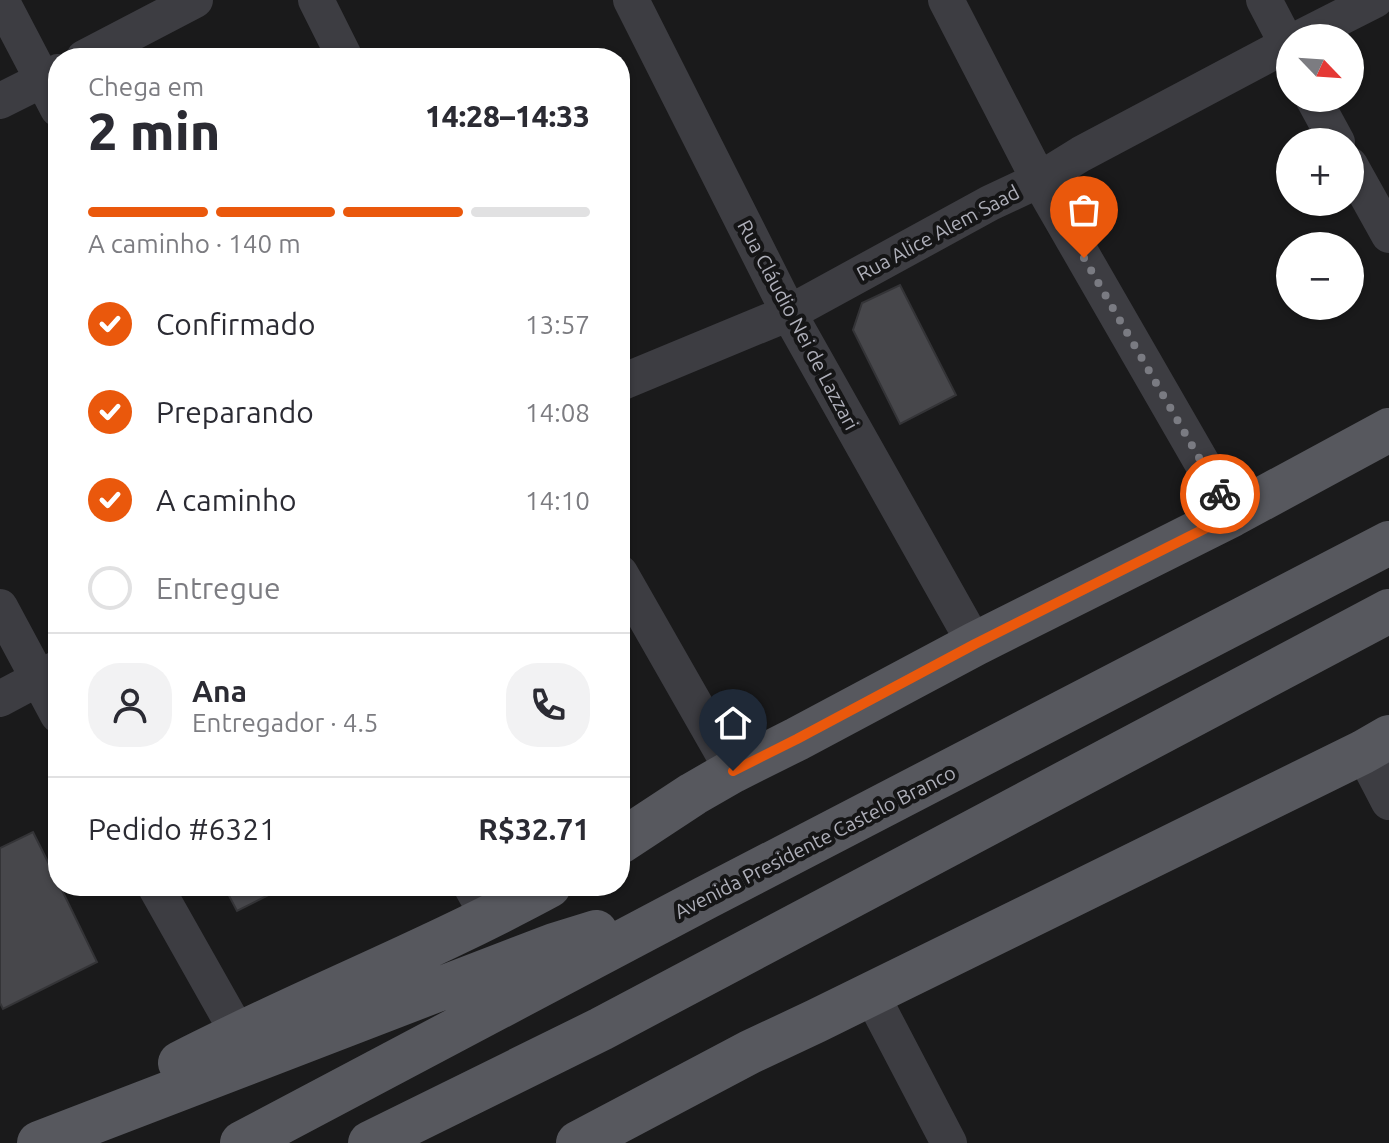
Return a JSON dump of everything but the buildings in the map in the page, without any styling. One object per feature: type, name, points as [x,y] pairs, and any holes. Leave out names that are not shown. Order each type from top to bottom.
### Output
[{"type":"main road","points":[[630,835],[733,771],[975,644],[1232,515],[1389,430]]},
{"type":"main road","points":[[1148,669],[1389,514]]},
{"type":"main road","name":"Avenida Presidente Castelo Branco","points":[[242,1143],[705,898],[1389,543]]},
{"type":"main road","points":[[370,1143],[601,1029],[1389,611]]},
{"type":"main road","points":[[1236,691],[1389,642]]},
{"type":"main road","points":[[578,1143],[750,1052],[1376,744]]},
{"type":"main road","points":[[23,1143],[238,1033],[480,902],[506,896]]},
{"type":"main road","points":[[39,1143],[554,945],[705,898]]},
{"type":"main road","points":[[418,1143],[601,1029]]},
{"type":"street","points":[[1,0],[48,79]]},
{"type":"street","points":[[103,48],[195,0]]},
{"type":"street","points":[[316,0],[340,48]]},
{"type":"street","name":"Rua Cláudio Nei de Lazzari","points":[[631,0],[789,313],[975,644]]},
{"type":"street","points":[[946,0],[1012,132],[1232,515]]},
{"type":"street","points":[[1264,0],[1279,24]]},
{"type":"street","name":"Rua Alice Alem Saad","points":[[1331,24],[1375,0]]},
{"type":"street","name":"Rua Alice Alem Saad","points":[[630,379],[789,313],[990,203],[1039,180],[1081,154],[1276,53]]},
{"type":"street","points":[[0,101],[48,88]]},
{"type":"street","points":[[1364,190],[1389,235]]},
{"type":"street","points":[[630,591],[733,771]]},
{"type":"street","points":[[0,607],[48,673],[0,699]]},
{"type":"street","points":[[1376,744],[1389,802]]},
{"type":"street","points":[[161,896],[238,1033]]},
{"type":"street","points":[[871,994],[949,1143]]},
{"type":"way so far","points":[[1084,258],[1220,494]]},
{"type":"route","points":[[733,771],[975,644],[1232,515],[1220,494]]}]
